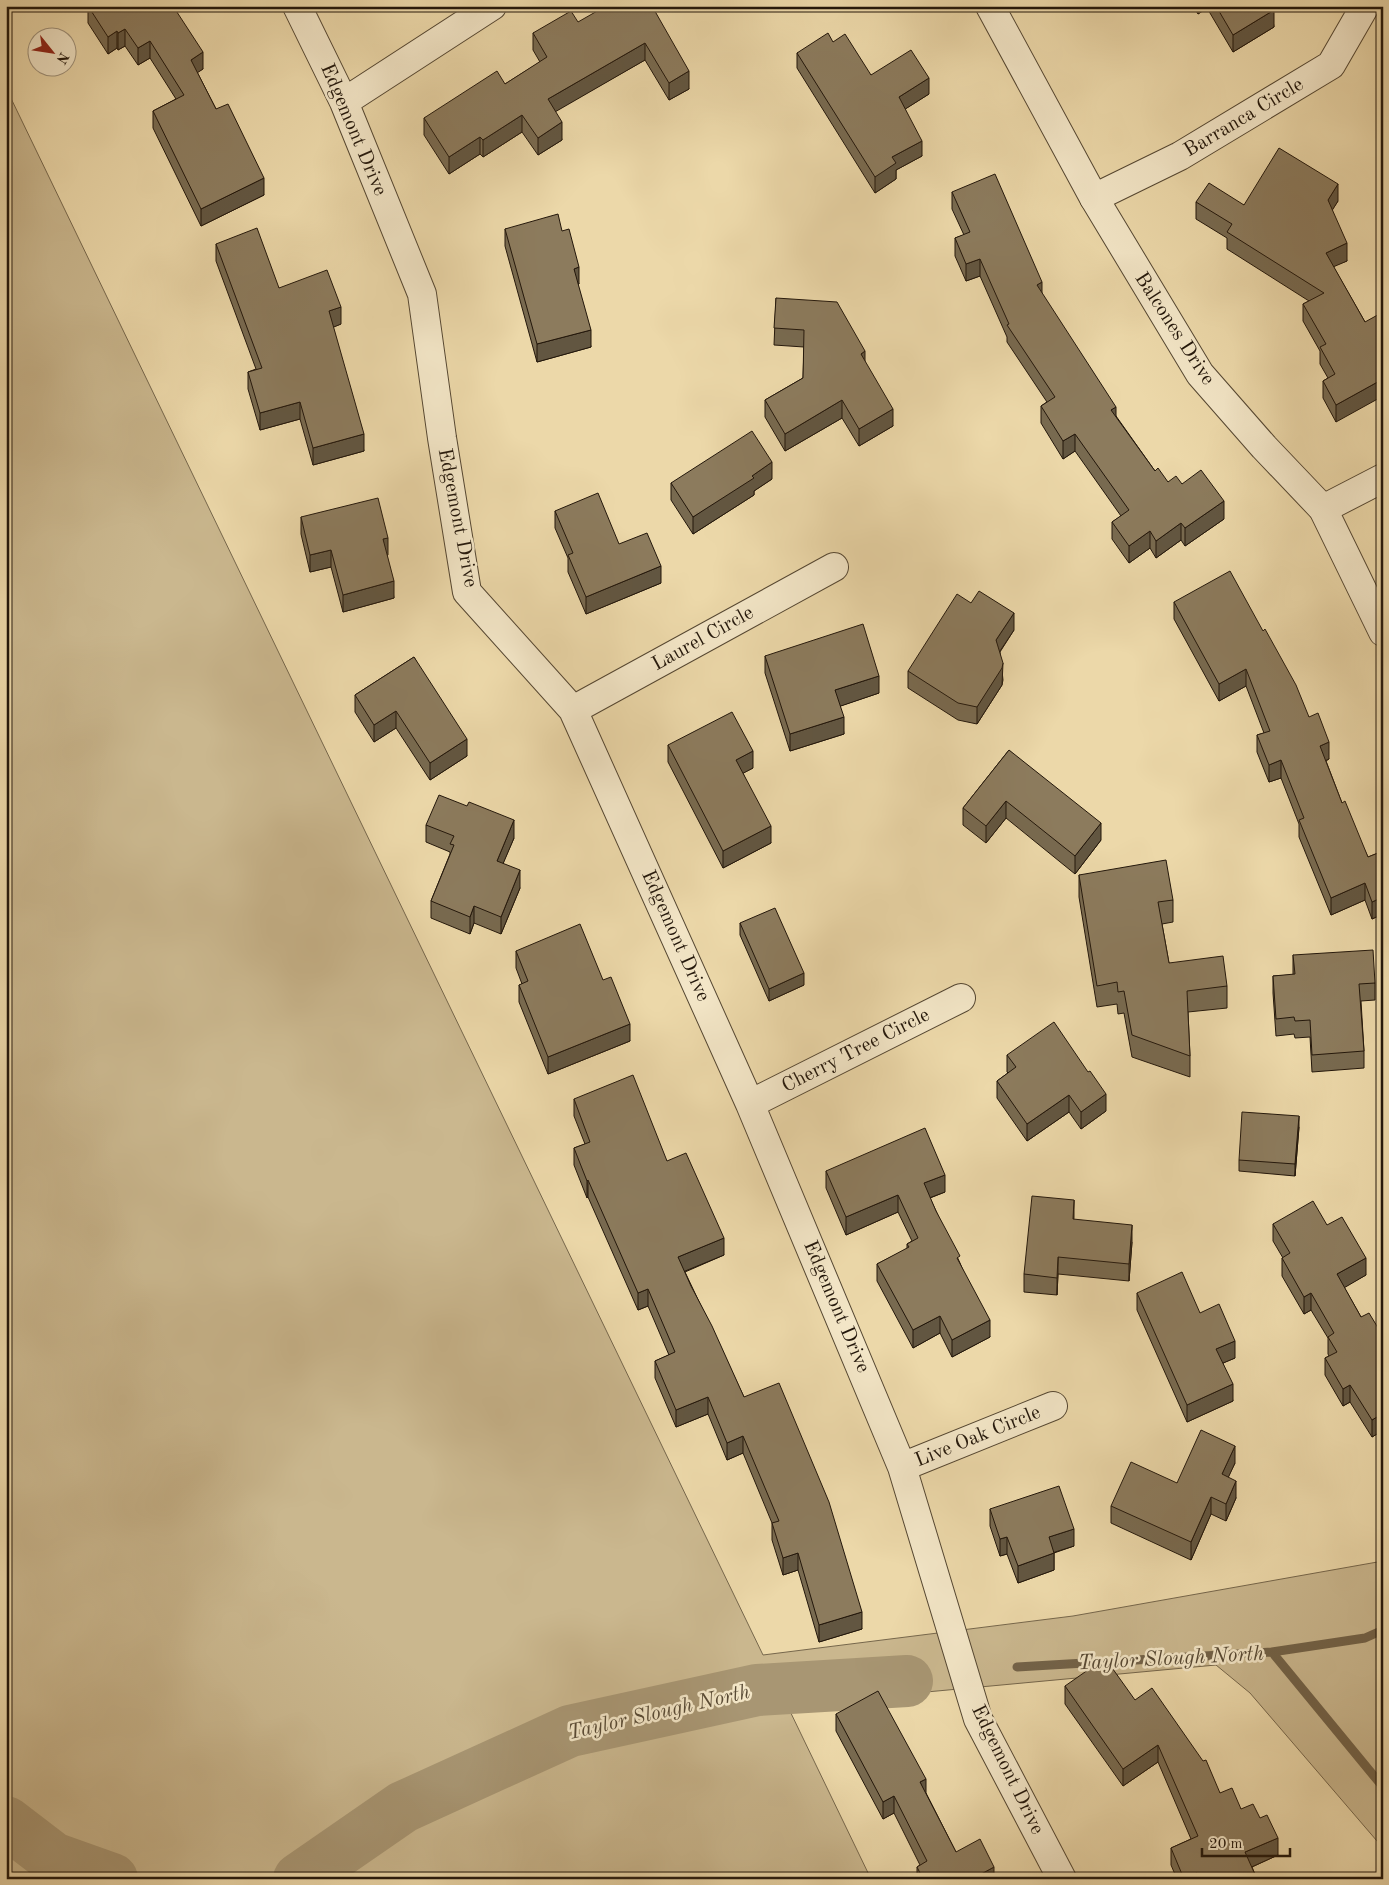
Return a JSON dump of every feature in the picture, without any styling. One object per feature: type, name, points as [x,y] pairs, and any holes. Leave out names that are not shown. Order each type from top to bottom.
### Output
[{"type":"street","name":"Edgemont Drive","points":[[297,6],[344,102],[422,294],[442,438],[467,592],[573,710],[750,1104],[902,1467],[978,1719],[1062,1879]]},
{"type":"street","points":[[344,102],[492,6]]},
{"type":"street","name":"Balcones Drive","points":[[990,6],[1094,198],[1200,374],[1264,447],[1323,509],[1383,632]]},
{"type":"street","name":"Barranca Circle","points":[[1094,198],[1180,156],[1331,65],[1365,6]]},
{"type":"street","points":[[1323,509],[1383,478]]},
{"type":"street","name":"Laurel Circle","points":[[573,710],[834,567]]},
{"type":"street","name":"Cherry Tree Circle","points":[[750,1104],[961,998]]},
{"type":"street","name":"Live Oak Circle","points":[[902,1467],[1053,1406]]},
{"type":"shaded area","points":[[6,88],[763,1655],[1073,1616],[1383,1561],[1383,1679],[1381,1679],[1383,1682],[1383,1848],[1250,1693],[1216,1665],[787,1705],[871,1879],[6,1879]]},
{"type":"building","points":[[88,6],[173,6],[203,52],[191,60],[216,109],[228,104],[264,178],[201,209],[153,111],[184,95],[150,41],[138,48],[125,29],[118,33],[117,31],[108,37]]},
{"type":"building","points":[[606,6],[652,6],[689,71],[669,83],[645,43],[548,99],[562,122],[538,138],[522,115],[483,140],[480,137],[449,157],[424,118],[497,71],[505,84],[547,57],[533,33],[571,11],[578,22]]},
{"type":"building","points":[[1216,6],[1271,6],[1274,10],[1233,35]]},
{"type":"building","points":[[828,33],[833,42],[845,34],[871,75],[911,50],[929,78],[899,97],[922,141],[892,157],[896,163],[875,177],[797,53]]},
{"type":"building","points":[[1279,148],[1338,184],[1328,200],[1347,243],[1326,253],[1365,322],[1383,312],[1383,379],[1336,405],[1323,381],[1335,374],[1320,347],[1326,344],[1303,304],[1324,293],[1227,232],[1232,224],[1196,202],[1209,183],[1244,205]]},
{"type":"building","points":[[1383,152],[1383,162],[1378,159]]},
{"type":"building","points":[[995,174],[1042,282],[1037,285],[1116,407],[1111,410],[1155,471],[1158,468],[1168,482],[1176,476],[1182,484],[1201,470],[1224,501],[1185,528],[1181,523],[1156,541],[1150,531],[1129,546],[1112,522],[1129,510],[1075,434],[1063,441],[1041,406],[1055,397],[1007,325],[1009,324],[980,259],[966,264],[955,238],[970,232],[952,192]]},
{"type":"building","points":[[558,214],[562,231],[569,229],[579,267],[574,269],[591,330],[537,344],[505,229]]},
{"type":"building","points":[[257,228],[279,288],[327,270],[341,307],[329,311],[364,434],[313,448],[300,402],[260,413],[248,372],[262,368],[216,244]]},
{"type":"building","points":[[776,298],[837,302],[865,351],[861,354],[893,409],[859,429],[842,400],[785,434],[765,400],[803,378],[804,330],[774,328]]},
{"type":"building","points":[[752,431],[772,462],[752,476],[754,478],[693,517],[671,483]]},
{"type":"building","points":[[598,493],[619,544],[647,533],[661,566],[586,597],[568,555],[573,553],[555,511]]},
{"type":"building","points":[[378,498],[388,538],[383,539],[394,581],[343,595],[331,550],[310,555],[301,517]]},
{"type":"building","points":[[1230,571],[1263,631],[1265,629],[1296,685],[1309,717],[1318,713],[1329,742],[1320,746],[1342,803],[1345,801],[1368,857],[1383,851],[1383,897],[1372,902],[1365,883],[1331,898],[1299,820],[1304,818],[1281,760],[1269,765],[1257,735],[1270,731],[1246,669],[1219,684],[1174,602]]},
{"type":"building","points":[[979,591],[1014,613],[996,640],[1003,663],[1002,668],[977,707],[958,703],[908,671],[957,594],[971,603]]},
{"type":"building","points":[[863,624],[879,676],[835,690],[844,717],[790,734],[765,656]]},
{"type":"building","points":[[414,657],[467,739],[430,763],[396,711],[374,725],[355,695]]},
{"type":"building","points":[[732,712],[753,751],[736,760],[771,826],[723,851],[668,745]]},
{"type":"building","points":[[1009,750],[1101,823],[1075,856],[1006,801],[986,826],[963,808]]},
{"type":"building","points":[[439,795],[467,806],[469,802],[514,820],[497,861],[520,870],[501,917],[474,906],[470,917],[431,901],[454,845],[450,844],[454,836],[426,825]]},
{"type":"building","points":[[1166,860],[1173,900],[1158,902],[1169,963],[1223,956],[1227,986],[1187,991],[1190,1056],[1132,1035],[1124,991],[1118,992],[1117,982],[1097,986],[1079,875]]},
{"type":"building","points":[[775,908],[804,973],[769,989],[740,923]]},
{"type":"building","points":[[580,924],[603,980],[611,977],[630,1024],[548,1057],[519,985],[528,981],[516,951]]},
{"type":"building","points":[[1373,950],[1375,983],[1359,984],[1364,1051],[1312,1055],[1310,1020],[1295,1021],[1294,1017],[1276,1019],[1273,976],[1295,974],[1293,955]]},
{"type":"building","points":[[1054,1022],[1088,1072],[1090,1071],[1106,1094],[1081,1112],[1069,1095],[1027,1124],[997,1081],[1016,1067],[1007,1055]]},
{"type":"building","points":[[633,1075],[667,1161],[686,1153],[724,1238],[678,1257],[744,1397],[779,1383],[829,1502],[862,1612],[819,1625],[798,1553],[783,1558],[772,1523],[779,1521],[743,1436],[727,1443],[708,1397],[676,1410],[655,1361],[675,1352],[648,1289],[638,1293],[574,1148],[590,1142],[574,1099]]},
{"type":"building","points":[[1242,1112],[1299,1116],[1295,1164],[1239,1160]]},
{"type":"building","points":[[925,1128],[945,1175],[924,1183],[936,1211],[960,1256],[957,1258],[990,1320],[952,1340],[940,1316],[913,1330],[877,1264],[909,1247],[907,1244],[918,1238],[898,1195],[846,1217],[826,1171]]},
{"type":"building","points":[[1032,1196],[1074,1200],[1073,1219],[1132,1225],[1129,1264],[1058,1257],[1057,1278],[1024,1274]]},
{"type":"building","points":[[1313,1201],[1327,1225],[1342,1217],[1366,1258],[1337,1274],[1361,1317],[1369,1313],[1383,1336],[1383,1416],[1382,1414],[1372,1420],[1350,1385],[1343,1389],[1325,1358],[1337,1352],[1328,1337],[1334,1333],[1311,1293],[1304,1297],[1282,1258],[1290,1253],[1273,1224]]},
{"type":"building","points":[[1182,1272],[1200,1313],[1219,1304],[1235,1341],[1216,1349],[1233,1384],[1187,1405],[1137,1293]]},
{"type":"building","points":[[1201,1430],[1235,1446],[1222,1474],[1236,1481],[1226,1504],[1211,1497],[1191,1542],[1111,1506],[1131,1462],[1177,1483]]},
{"type":"building","points":[[1059,1486],[1074,1529],[1049,1537],[1054,1553],[1018,1566],[1007,1537],[1000,1539],[990,1509]]},
{"type":"building","points":[[1105,1658],[1135,1700],[1152,1688],[1203,1761],[1206,1760],[1220,1793],[1232,1788],[1241,1809],[1253,1804],[1260,1818],[1267,1815],[1278,1838],[1245,1852],[1257,1879],[1200,1879],[1197,1873],[1184,1879],[1171,1848],[1198,1836],[1158,1745],[1123,1769],[1065,1686]]},
{"type":"building","points":[[878,1691],[926,1779],[920,1782],[956,1852],[980,1839],[994,1867],[972,1879],[923,1879],[917,1867],[927,1861],[894,1796],[883,1802],[836,1714]]},
{"type":"waterway","points":[[1272,1652],[1365,1638],[1383,1630]]},
{"type":"waterway","name":"Taylor Slough North","points":[[1017,1667],[1272,1652],[1383,1787]]},
{"type":"waterway","name":"Taylor Slough North","points":[[299,1879],[403,1807],[570,1731],[757,1690],[907,1681]]},
{"type":"waterway","name":"Taylor Slough North","points":[[6,1822],[53,1858],[112,1879]]},
{"type":"waterway","points":[[53,1858],[76,1879]]}]
